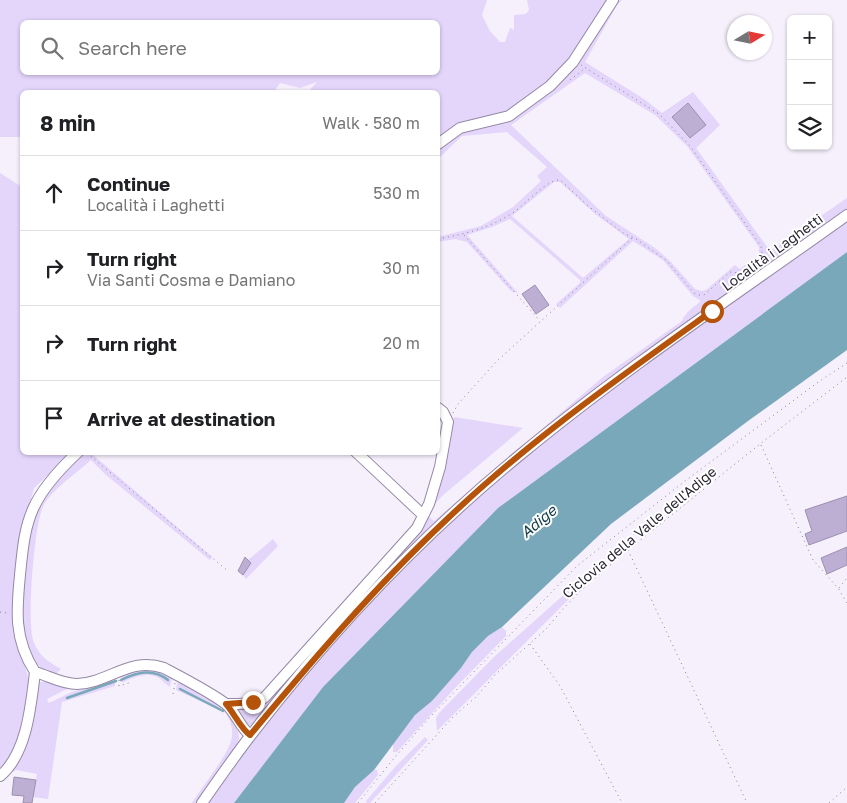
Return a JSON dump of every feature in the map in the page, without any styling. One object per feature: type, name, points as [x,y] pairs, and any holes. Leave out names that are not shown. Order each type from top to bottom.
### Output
[{"type":"street","points":[[440,143],[460,128],[509,116],[550,86],[573,62],[613,0]]},
{"type":"street","name":"Località i Laghetti","points":[[250,735],[305,669],[364,603],[445,521],[519,455],[613,382],[847,215]]},
{"type":"street","points":[[226,704],[253,702],[265,697],[417,528],[429,504],[440,467],[448,422],[440,410]]},
{"type":"street","points":[[75,455],[39,499],[29,519],[24,538],[16,605],[20,638],[26,658],[35,672],[74,684],[88,682],[140,664],[155,665],[226,704],[250,735],[202,803]]},
{"type":"street","points":[[359,455],[423,516]]},
{"type":"street","points":[[0,776],[9,768],[20,746],[26,728],[35,672]]},
{"type":"path","points":[[573,62],[658,114],[690,146],[761,246],[762,253],[760,256]]},
{"type":"path","points":[[440,240],[482,229],[515,212],[551,181],[560,180],[623,233],[667,261],[694,293],[704,295],[730,272],[740,273]]},
{"type":"path","points":[[463,234],[540,322]]},
{"type":"path","points":[[448,422],[458,404],[496,362],[633,238]]},
{"type":"path","points":[[358,803],[430,718],[577,566],[816,383],[847,363]]},
{"type":"path","name":"Ciclovia della Valle dell'Adige","points":[[375,803],[453,717],[476,697],[494,675],[546,629],[581,590],[760,444],[847,377]]},
{"type":"path","points":[[760,444],[813,560],[838,588],[847,603]]},
{"type":"path","points":[[90,455],[228,571]]},
{"type":"path","points":[[628,550],[747,803]]},
{"type":"path","points":[[838,588],[847,578]]},
{"type":"path","points":[[530,644],[560,686],[622,803]]},
{"type":"path","points":[[118,672],[119,686],[132,682]]},
{"type":"path","points":[[829,803],[847,787]]},
{"type":"shaded area","points":[[0,0],[487,0],[482,15],[490,31],[500,42],[505,42],[510,28],[514,30],[514,15],[526,14],[529,10],[527,0],[609,0],[559,75],[507,114],[440,139],[440,90],[310,90],[317,82],[300,88],[280,83],[275,90],[20,90],[20,137],[0,137]]},
{"type":"shaded area","points":[[615,0],[622,0],[617,5],[585,62],[644,99],[662,113],[693,92],[720,125],[696,148],[770,251],[847,198],[847,212],[776,262],[760,269],[626,366],[624,371],[451,509],[430,528],[256,723],[249,725],[238,709],[259,704],[426,514],[434,521],[603,377],[682,321],[687,312],[701,301],[693,296],[663,260],[633,241],[560,308],[556,304],[580,283],[580,280],[510,219],[467,235],[518,293],[511,291],[467,242],[455,239],[440,242],[440,236],[481,226],[513,207],[541,181],[537,176],[547,167],[507,132],[462,136],[440,157],[440,145],[455,132],[482,125],[548,91]],"holes":[[[585,73],[655,115],[687,146],[759,247],[759,254],[740,269],[735,265],[706,290],[695,289],[670,261],[655,248],[606,216],[511,125]],[[554,182],[560,182],[595,214],[629,239],[583,278],[512,216]]]},
{"type":"shaded area","points":[[0,173],[20,186],[20,455],[69,455],[34,488],[21,538],[22,657],[29,680],[22,733],[9,762],[0,770]]},
{"type":"shaded area","points":[[847,218],[847,252],[498,508],[323,687],[234,803],[205,803],[255,734],[372,598],[462,510],[579,411]]},
{"type":"shaded area","points":[[454,417],[523,428],[442,496],[433,506]]},
{"type":"shaded area","points":[[80,455],[93,455],[212,557],[210,560],[106,475],[91,460],[50,496],[42,509],[36,536],[31,598],[32,633],[34,643],[42,656],[61,669],[55,675],[36,663],[26,645],[21,611],[22,573],[27,539],[33,518],[44,497],[60,475]]},
{"type":"shaded area","points":[[273,539],[278,546],[246,579],[243,575],[250,563],[248,560]]},
{"type":"shaded area","points":[[586,575],[589,579],[437,731],[436,718],[439,713],[495,656]]},
{"type":"shaded area","points":[[502,627],[506,631],[506,636],[456,687],[397,752],[393,752],[393,744],[415,715],[432,701],[461,668],[472,652],[488,636]]},
{"type":"shaded area","points":[[150,668],[168,674],[172,678],[170,687],[159,678],[148,675],[122,683],[120,675],[139,669]]},
{"type":"shaded area","points":[[115,678],[115,686],[62,702],[48,799],[33,797],[37,774],[16,770],[13,772],[11,768],[36,710],[37,683],[45,681],[71,687],[47,699],[49,703],[72,692]]},
{"type":"shaded area","points":[[181,682],[226,709],[233,718],[239,735],[234,753],[199,803],[192,803],[227,751],[232,730],[226,713],[176,690],[177,684]]},
{"type":"shaded area","points":[[425,737],[428,740],[370,803],[367,803],[366,801],[396,766]]},
{"type":"shaded area","points":[[374,770],[377,770],[378,775],[355,803],[344,803],[355,787]]},
{"type":"water","name":"Adige","points":[[847,252],[847,350],[748,421],[611,524],[502,627],[488,636],[472,652],[461,668],[432,701],[415,715],[374,770],[355,787],[344,803],[234,803],[323,687],[498,508]]},
{"type":"building","points":[[688,103],[706,125],[690,138],[672,117]]},
{"type":"building","points":[[535,285],[549,305],[536,314],[522,294]]},
{"type":"building","points":[[847,496],[847,531],[809,545],[805,534],[812,531],[805,510]]},
{"type":"building","points":[[847,547],[847,565],[827,574],[821,558]]},
{"type":"building","points":[[245,557],[251,563],[243,575],[238,571]]},
{"type":"building","points":[[14,777],[36,780],[32,803],[23,803],[24,796],[12,795]]},
{"type":"waterway","points":[[121,680],[145,672],[157,674],[168,680]]},
{"type":"waterway","points":[[67,698],[116,681]]},
{"type":"waterway","points":[[180,689],[223,711]]},
{"type":"route","points":[[253,702],[226,704],[250,735],[358,609],[445,521],[519,455],[613,382],[712,311]]}]
